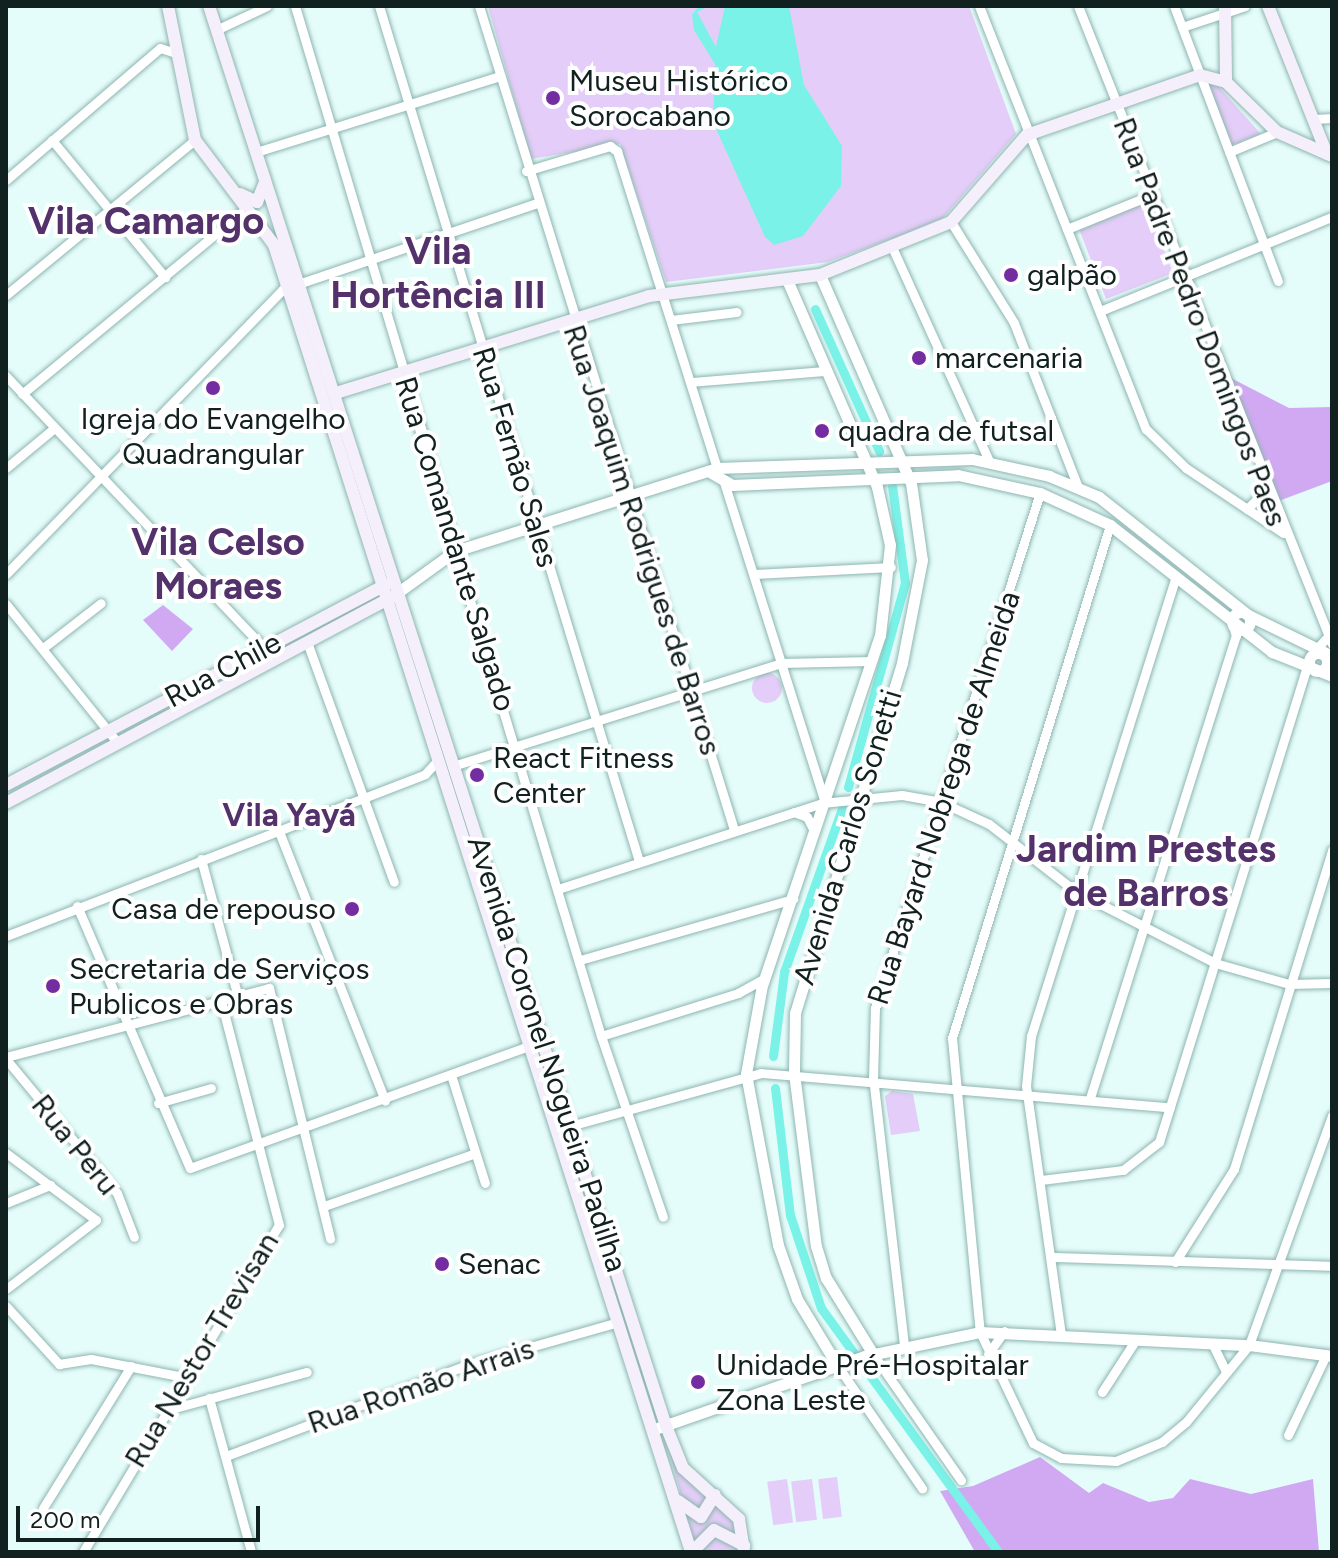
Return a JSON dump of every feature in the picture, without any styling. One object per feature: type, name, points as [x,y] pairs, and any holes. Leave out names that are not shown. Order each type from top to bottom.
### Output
[{"type":"main road","points":[[168,6],[173,52],[195,140]]},
{"type":"main road","name":"Avenida Coronel Nogueira Padilha","points":[[209,6],[265,182],[379,588],[536,1050],[570,1126],[666,1426],[683,1468],[739,1519],[744,1548]]},
{"type":"main road","points":[[1268,6],[1330,155]]},
{"type":"main road","points":[[1225,10],[1220,50],[1226,82]]},
{"type":"main road","points":[[1202,74],[1220,50]]},
{"type":"main road","points":[[336,393],[662,294],[790,282],[820,275],[951,222],[1027,135],[1113,100],[1202,74],[1226,82],[1277,132],[1302,146],[1330,155]]},
{"type":"main road","points":[[1302,146],[1315,134],[1314,119]]},
{"type":"main road","name":"Avenida Coronel Nogueira Padilha","points":[[195,140],[219,174],[252,205],[293,285],[336,393],[395,587],[456,765],[536,1050],[618,1322],[692,1552]]},
{"type":"main road","points":[[252,205],[265,182]]},
{"type":"main road","points":[[379,588],[395,587]]},
{"type":"main road","points":[[384,601],[395,587]]},
{"type":"main road","name":"Rua Chile","points":[[6,785],[379,588]]},
{"type":"main road","name":"Rua Chile","points":[[6,803],[384,601]]},
{"type":"main road","points":[[354,616],[373,611],[393,624]]},
{"type":"main road","points":[[674,1495],[697,1518],[715,1495]]},
{"type":"main road","points":[[692,1552],[714,1530],[744,1548]]},
{"type":"street","points":[[216,30],[224,20],[267,6]]},
{"type":"street","name":"Rua Comandante Salgado","points":[[295,6],[601,1036],[663,1217]]},
{"type":"street","name":"Rua Fernão Sales","points":[[379,6],[404,105],[599,721],[639,861]]},
{"type":"street","name":"Rua Joaquim Rodrigues de Barros","points":[[479,6],[572,320],[734,830]]},
{"type":"street","points":[[979,6],[1027,135],[1146,429],[1247,509],[1283,533]]},
{"type":"street","name":"Rua Padre Pedro Domingos Paes","points":[[1078,6],[1283,533],[1322,659]]},
{"type":"street","points":[[1174,6],[1278,281]]},
{"type":"street","points":[[1182,27],[1225,10],[1245,6]]},
{"type":"street","points":[[6,180],[160,48],[173,52]]},
{"type":"street","points":[[256,152],[500,76]]},
{"type":"street","points":[[1314,119],[1332,118]]},
{"type":"street","points":[[1229,152],[1277,132]]},
{"type":"street","points":[[52,140],[165,277]]},
{"type":"street","points":[[6,295],[195,140]]},
{"type":"street","points":[[526,171],[615,148],[723,476],[823,800]]},
{"type":"street","points":[[1330,155],[1332,168]]},
{"type":"street","points":[[1067,229],[1151,195]]},
{"type":"street","points":[[6,574],[293,285],[446,238],[537,203]]},
{"type":"street","points":[[22,394],[252,205]]},
{"type":"street","points":[[1100,311],[1332,217]]},
{"type":"street","points":[[951,222],[1014,323],[1077,485]]},
{"type":"street","points":[[892,247],[989,461]]},
{"type":"street","name":"Avenida Carlos Sonetti","points":[[820,275],[909,477],[919,522],[918,605],[862,794],[804,970],[790,1073],[820,1262],[869,1355],[961,1480]]},
{"type":"street","name":"Avenida Carlos Sonetti","points":[[790,282],[873,479],[891,567],[871,661],[757,1004],[746,1074],[778,1245],[824,1345],[840,1364],[922,1488]]},
{"type":"street","points":[[671,320],[737,312]]},
{"type":"street","points":[[691,382],[826,371]]},
{"type":"street","points":[[6,376],[99,480],[264,648]]},
{"type":"street","points":[[6,468],[52,430]]},
{"type":"street","points":[[395,587],[455,551],[628,497],[723,476],[900,458],[989,461],[1077,485],[1147,530],[1246,613],[1322,659]]},
{"type":"street","points":[[723,476],[873,479],[980,477],[1040,493],[1110,525],[1238,629],[1322,659]]},
{"type":"street","points":[[1247,509],[1266,490]]},
{"type":"street","name":"Rua Bayard Nobrega de Almeida","points":[[899,1347],[873,1079],[875,1008],[1040,493]]},
{"type":"street","points":[[1110,525],[960,1003],[952,1087],[980,1332],[1033,1443],[1087,1462],[1116,1461],[1162,1442],[1249,1345],[1282,1269],[1332,1116]]},
{"type":"street","points":[[754,574],[891,567]]},
{"type":"street","points":[[1061,1335],[1027,1092],[1031,1036],[1175,578]]},
{"type":"street","points":[[43,648],[101,603]]},
{"type":"street","points":[[6,604],[117,742]]},
{"type":"street","points":[[1090,1098],[1238,629],[1246,613]]},
{"type":"street","points":[[307,642],[394,882]]},
{"type":"street","points":[[1041,1180],[1140,1164],[1159,1142],[1307,684],[1322,659]]},
{"type":"street","points":[[456,765],[781,663],[871,661]]},
{"type":"street","points":[[6,936],[425,774],[438,760]]},
{"type":"street","points":[[425,774],[444,780]]},
{"type":"street","points":[[558,889],[823,800],[862,794],[941,802],[1010,840],[1075,891],[1144,931],[1215,963],[1289,984],[1332,983]]},
{"type":"street","points":[[794,812],[807,817],[814,831]]},
{"type":"street","points":[[278,829],[385,1101]]},
{"type":"street","points":[[1175,1262],[1234,1169],[1332,850]]},
{"type":"street","points":[[201,859],[237,993]]},
{"type":"street","points":[[580,960],[793,899]]},
{"type":"street","points":[[77,906],[187,1167],[260,1147],[536,1050]]},
{"type":"street","points":[[601,1036],[738,993],[765,978]]},
{"type":"street","points":[[6,1058],[221,1000],[237,993],[269,988],[330,1239]]},
{"type":"street","points":[[738,993],[757,1004]]},
{"type":"street","name":"Rua Nestor Trevisan","points":[[83,1552],[182,1379],[259,1268],[279,1225],[221,1000]]},
{"type":"street","name":"Rua Peru","points":[[6,1058],[117,1193],[134,1237]]},
{"type":"street","points":[[570,1126],[746,1074],[761,1073],[873,1079],[1170,1107]]},
{"type":"street","points":[[452,1078],[485,1183]]},
{"type":"street","points":[[158,1103],[211,1088]]},
{"type":"street","points":[[6,1153],[96,1220],[6,1289]]},
{"type":"street","points":[[324,1206],[475,1153]]},
{"type":"street","points":[[6,1203],[50,1185]]},
{"type":"street","points":[[1052,1257],[1282,1269],[1332,1266]]},
{"type":"street","points":[[6,1306],[59,1364],[91,1359],[131,1366],[182,1379],[183,1394],[204,1400]]},
{"type":"street","name":"Rua Romão Arrais","points":[[226,1456],[470,1364],[618,1322]]},
{"type":"street","points":[[988,1354],[1004,1331]]},
{"type":"street","points":[[652,1430],[869,1355],[980,1332],[1004,1331],[1135,1341],[1249,1345],[1329,1355],[1288,1435]]},
{"type":"street","points":[[1102,1392],[1135,1341]]},
{"type":"street","points":[[1212,1343],[1223,1355],[1224,1372]]},
{"type":"street","points":[[817,1372],[824,1345]]},
{"type":"street","name":"Avenida Carlos Sonetti","points":[[899,1347],[885,1361],[901,1397]]},
{"type":"street","points":[[43,1508],[131,1366]]},
{"type":"street","points":[[164,1411],[307,1372]]},
{"type":"street","points":[[204,1400],[226,1456],[251,1552]]},
{"type":"shaded area","points":[[488,6],[969,6],[1016,134],[943,218],[828,262],[666,282],[620,144],[531,159]]},
{"type":"shaded area","points":[[1207,84],[1218,86],[1261,134],[1232,145]]},
{"type":"shaded area","points":[[1139,204],[1147,206],[1173,273],[1106,299],[1079,229]]},
{"type":"shaded area","points":[[1213,339],[1231,378],[1289,408],[1332,407],[1332,481],[1276,502]]},
{"type":"shaded area","points":[[163,605],[193,629],[172,651],[143,620]]},
{"type":"shaded area","points":[[767,673],[778,677],[782,688],[778,699],[767,703],[756,699],[752,688],[756,677]]},
{"type":"shaded area","points":[[892,1091],[913,1094],[920,1131],[891,1135],[885,1096]]},
{"type":"shaded area","points":[[663,1430],[684,1478],[732,1516],[740,1552],[697,1552]]},
{"type":"shaded area","points":[[1040,1457],[1089,1493],[1103,1483],[1149,1502],[1173,1498],[1190,1479],[1251,1494],[1313,1479],[1319,1552],[975,1552],[940,1491],[973,1486]]},
{"type":"shaded area","points":[[837,1477],[842,1517],[823,1519],[818,1479]]},
{"type":"shaded area","points":[[787,1479],[793,1523],[773,1525],[767,1482]]},
{"type":"shaded area","points":[[812,1479],[817,1520],[796,1522],[791,1482]]},
{"type":"water","points":[[699,6],[709,6],[697,12],[716,47],[725,6],[789,6],[804,85],[842,146],[841,186],[803,236],[774,245],[765,237],[713,122],[715,64],[694,30],[692,15]]},
{"type":"waterway","points":[[815,309],[879,451]]},
{"type":"waterway","points":[[848,787],[905,583],[892,486]]},
{"type":"waterway","points":[[773,1056],[784,972],[842,808]]},
{"type":"waterway","points":[[775,1088],[790,1215],[821,1308],[998,1552]]},
{"type":"waterway","points":[[1042,1552],[1053,1552]]},
{"type":"place","name":"Museu Histórico Sorocabano","points":[[553,98]]},
{"type":"place","name":"galpão","points":[[1011,275]]},
{"type":"place","name":"marcenaria","points":[[919,358]]},
{"type":"place","name":"Igreja do Evangelho Quadrangular","points":[[213,388]]},
{"type":"place","name":"quadra de futsal","points":[[822,431]]},
{"type":"place","name":"React Fitness Center","points":[[477,775]]},
{"type":"place","name":"Casa de repouso","points":[[352,909]]},
{"type":"place","name":"Secretaria de Serviços Publicos e Obras","points":[[53,986]]},
{"type":"place","name":"Senac","points":[[442,1264]]},
{"type":"place","name":"Unidade Pré-Hospitalar Zona Leste","points":[[698,1382]]},
{"type":"district","name":"Vila Camargo","points":[[146,222]]},
{"type":"district","name":"Vila Hortência III","points":[[438,274]]},
{"type":"district","name":"Vila Celso Moraes","points":[[218,565]]},
{"type":"district","name":"Vila Yayá","points":[[289,815]]},
{"type":"district","name":"Jardim Prestes de Barros","points":[[1146,872]]}]
